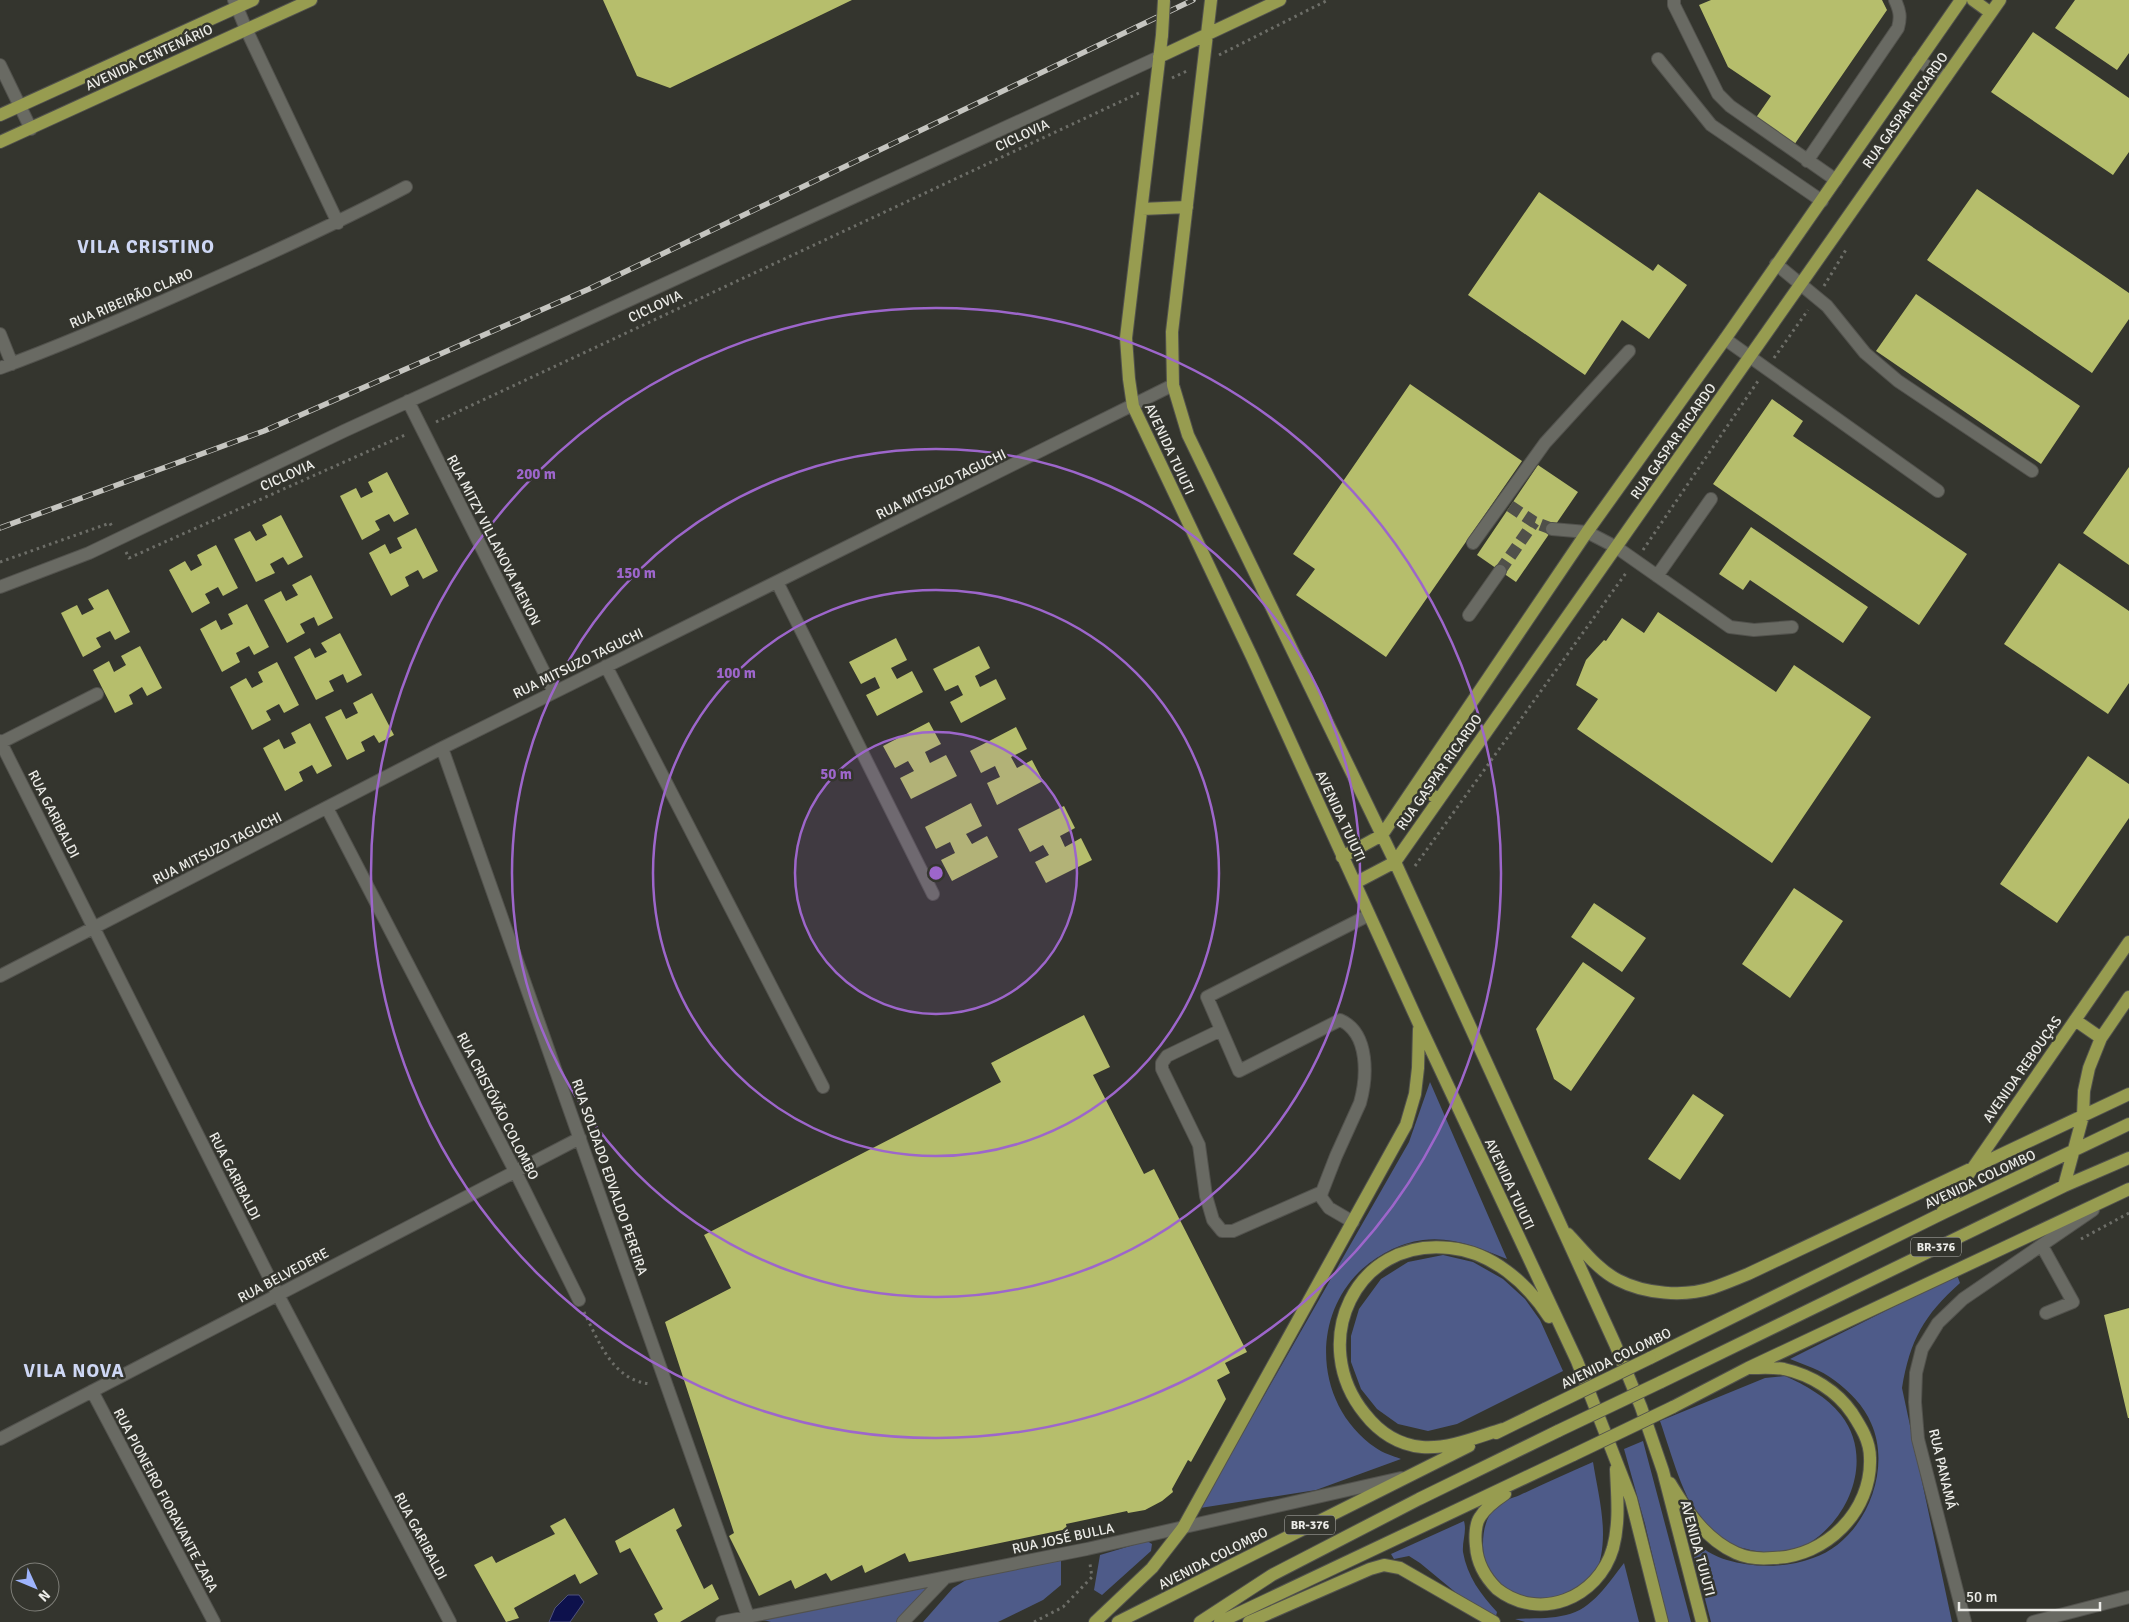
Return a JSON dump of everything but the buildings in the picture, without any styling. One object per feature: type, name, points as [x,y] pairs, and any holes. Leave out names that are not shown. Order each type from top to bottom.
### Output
[{"type":"main road","name":"AVENIDA CENTENÁRIO","points":[[0,116],[236,4],[253,0]]},
{"type":"main road","name":"AVENIDA CENTENÁRIO","points":[[0,142],[311,0]]},
{"type":"main road","name":"AVENIDA TUIUTI","points":[[1164,0],[1157,84],[1126,338],[1133,406],[1252,658],[1419,1024],[1577,1361],[1616,1456],[1631,1499],[1662,1622]]},
{"type":"main road","name":"AVENIDA TUIUTI","points":[[1212,0],[1172,332],[1173,385],[1188,435],[1395,862],[1615,1344],[1663,1471],[1702,1622]]},
{"type":"main road","points":[[1159,57],[1280,0]]},
{"type":"main road","name":"RUA GASPAR RICARDO","points":[[1342,857],[1382,835],[1587,532],[1725,339],[1961,0]]},
{"type":"main road","points":[[1973,0],[1991,13]]},
{"type":"main road","name":"RUA GASPAR RICARDO","points":[[1355,883],[1395,862],[2000,0]]},
{"type":"main road","points":[[1142,209],[1187,207]]},
{"type":"main road","points":[[1417,784],[1438,799]]},
{"type":"main road","name":"AVENIDA REBOUÇAS","points":[[1941,1214],[2129,942]]},
{"type":"main road","points":[[2064,1186],[2083,1116],[2084,1090],[2089,1068],[2101,1038],[2129,997]]},
{"type":"main road","points":[[2075,1020],[2101,1038]]},
{"type":"main road","points":[[1095,1622],[1152,1568],[1170,1547],[1182,1528],[1406,1125],[1415,1094],[1418,1068],[1419,1024]]},
{"type":"main road","points":[[1560,1226],[1592,1260],[1618,1280],[1657,1292],[1682,1293],[1711,1289],[1748,1274],[1971,1170],[2129,1094]]},
{"type":"main road","name":"AVENIDA COLOMBO","points":[[1118,1622],[1503,1429],[2129,1124]]},
{"type":"main road","name":"BR-376","points":[[1200,1622],[1272,1575],[1419,1499],[2064,1186],[2129,1158]]},
{"type":"main road","points":[[1220,1622],[1673,1407],[1748,1368],[2129,1188]]},
{"type":"main road","points":[[1503,1429],[1446,1447],[1422,1447],[1396,1441],[1372,1424],[1356,1404],[1345,1382],[1340,1358],[1341,1328],[1347,1305],[1360,1283],[1381,1262],[1404,1252],[1435,1246],[1460,1249],[1490,1260],[1514,1276],[1539,1302],[1577,1361]]},
{"type":"main road","points":[[1663,1471],[1688,1513],[1715,1540],[1737,1554],[1762,1559],[1781,1558],[1807,1553],[1830,1540],[1850,1520],[1862,1497],[1868,1478],[1870,1457],[1864,1431],[1845,1404],[1816,1380],[1783,1369],[1748,1368]]},
{"type":"main road","points":[[1525,1478],[1494,1502],[1479,1518],[1475,1538],[1476,1555],[1482,1570],[1492,1585],[1505,1598],[1520,1606],[1542,1609],[1564,1606],[1584,1595],[1600,1575],[1613,1549],[1618,1519],[1616,1456]]},
{"type":"main road","points":[[1249,1622],[1370,1569],[1384,1565],[1400,1568],[1494,1622]]},
{"type":"street","points":[[1674,0],[1674,5],[1718,94],[1730,106],[1836,180]]},
{"type":"street","points":[[1807,161],[1898,28],[1901,19],[1900,10],[1895,0]]},
{"type":"street","points":[[236,4],[246,29],[338,222]]},
{"type":"street","points":[[0,587],[54,568],[408,401],[1159,57]]},
{"type":"street","points":[[1658,59],[1710,125],[1822,201]]},
{"type":"street","points":[[1918,61],[1946,77]]},
{"type":"street","points":[[0,65],[31,129]]},
{"type":"street","name":"RUA RIBEIRÃO CLARO","points":[[6,366],[114,323],[338,222],[406,187]]},
{"type":"street","points":[[1776,264],[1827,306],[1865,353],[1898,381],[2032,471]]},
{"type":"street","points":[[0,334],[6,366]]},
{"type":"street","points":[[1725,339],[1938,492]]},
{"type":"street","points":[[1473,543],[1507,504],[1545,443],[1629,351]]},
{"type":"street","name":"RUA MITSUZO TAGUCHI","points":[[0,976],[442,748],[1173,385]]},
{"type":"street","name":"RUA MITZY VILLANOVA MENON","points":[[408,401],[554,692]]},
{"type":"street","points":[[1658,576],[1711,499]]},
{"type":"street","points":[[1552,529],[1587,532],[1616,547],[1730,627],[1754,630],[1792,627]]},
{"type":"street","points":[[1469,615],[1500,571]]},
{"type":"street","points":[[777,582],[933,894]]},
{"type":"street","points":[[606,666],[823,1087]]},
{"type":"street","points":[[0,742],[97,694]]},
{"type":"street","name":"RUA GARIBALDI","points":[[0,742],[278,1295],[450,1622]]},
{"type":"street","name":"RUA SOLDADO EDVALDO PEREIRA","points":[[442,748],[667,1385],[716,1530],[748,1616]]},
{"type":"street","name":"RUA CRISTÓVÃO COLOMBO","points":[[327,808],[515,1171],[579,1300]]},
{"type":"street","points":[[1353,1222],[1325,1205],[1321,1197],[1363,1092],[1364,1062],[1358,1039],[1350,1027],[1340,1020],[1239,1071],[1207,996],[1369,915]]},
{"type":"street","points":[[1221,1030],[1167,1056],[1162,1063],[1162,1069],[1199,1145],[1206,1196],[1213,1220],[1222,1231],[1233,1232],[1322,1192]]},
{"type":"street","name":"RUA BELVEDERE","points":[[0,1439],[580,1138]]},
{"type":"street","name":"RUA PANAMÁ","points":[[1965,1622],[1918,1439],[1915,1402],[1916,1373],[1922,1349],[1938,1324],[1963,1299],[2106,1200]]},
{"type":"street","points":[[2042,1246],[2073,1302],[2046,1313]]},
{"type":"street","name":"RUA PIONEIRO FIORAVANTE ZARA","points":[[92,1391],[214,1622]]},
{"type":"street","name":"RUA JOSÉ BULLA","points":[[722,1622],[945,1578],[1182,1528],[1408,1476]]},
{"type":"street","points":[[903,1622],[945,1578]]},
{"type":"street","points":[[2033,1622],[2129,1597]]},
{"type":"street","points":[[748,1616],[771,1622]]},
{"type":"path","name":"CICLOVIA","points":[[0,562],[110,524],[129,558],[421,428],[1204,63],[1328,0]]},
{"type":"path","points":[[1415,866],[1635,561],[1817,297],[1850,243]]},
{"type":"path","points":[[2072,1244],[2129,1213]]},
{"type":"path","points":[[579,1300],[607,1358],[627,1376],[644,1383],[667,1385]]},
{"type":"path","points":[[1034,1622],[1063,1606],[1092,1577],[1088,1548]]},
{"type":"shaded area","points":[[1430,1082],[1507,1259],[1455,1241],[1423,1240],[1405,1244],[1388,1251],[1359,1272],[1343,1292],[1332,1315],[1327,1339],[1327,1364],[1332,1388],[1341,1411],[1356,1431],[1379,1450],[1401,1459],[1316,1490],[1200,1508],[1409,1142]]},
{"type":"shaded area","points":[[1443,1255],[1473,1262],[1503,1279],[1525,1299],[1540,1320],[1563,1371],[1457,1424],[1428,1431],[1398,1424],[1377,1409],[1361,1389],[1351,1362],[1351,1336],[1359,1309],[1381,1279],[1408,1262]]},
{"type":"shaded area","points":[[1957,1275],[1960,1283],[1937,1306],[1914,1342],[1902,1388],[1952,1622],[1711,1622],[1690,1541],[1717,1557],[1737,1563],[1770,1566],[1792,1564],[1813,1558],[1831,1549],[1847,1536],[1860,1520],[1876,1482],[1877,1442],[1871,1423],[1860,1405],[1840,1384],[1829,1376],[1790,1359]]},
{"type":"shaded area","points":[[1785,1376],[1815,1392],[1841,1415],[1851,1433],[1856,1453],[1856,1472],[1851,1492],[1842,1510],[1829,1527],[1814,1540],[1791,1551],[1758,1551],[1726,1542],[1707,1528],[1691,1505],[1679,1477],[1660,1421],[1765,1378]]},
{"type":"shaded area","points":[[1643,1441],[1691,1622],[1668,1622],[1645,1524],[1624,1449]]},
{"type":"shaded area","points":[[1593,1462],[1601,1509],[1603,1544],[1601,1556],[1592,1577],[1577,1592],[1558,1600],[1537,1601],[1516,1596],[1499,1585],[1487,1567],[1483,1544],[1486,1524],[1493,1510],[1504,1501]]},
{"type":"shaded area","points":[[1464,1521],[1463,1552],[1465,1561],[1471,1577],[1480,1592],[1497,1612],[1496,1616],[1460,1596],[1409,1556],[1394,1559],[1391,1554]]},
{"type":"shaded area","points":[[1147,1541],[1152,1544],[1151,1551],[1102,1595],[1094,1590],[1100,1555]]},
{"type":"shaded area","points":[[1061,1559],[1061,1585],[1043,1600],[998,1622],[923,1622],[953,1588],[966,1580]]},
{"type":"shaded area","points":[[1624,1563],[1639,1622],[1525,1622],[1515,1619],[1554,1617],[1575,1612],[1599,1594]]},
{"type":"shaded area","points":[[945,1578],[903,1622],[771,1622],[748,1616]]},
{"type":"shaded area","points":[[568,1595],[579,1595],[584,1602],[570,1622],[549,1622],[555,1608]]},
{"type":"tunnel","points":[[1510,506],[1534,522],[1552,529]]},
{"type":"tunnel","points":[[1500,571],[1534,522]]},
{"type":"railway","points":[[0,528],[264,431],[589,289],[1193,0]]},
{"type":"district","name":"VILA CRISTINO","points":[[146,246]]},
{"type":"district","name":"VILA NOVA","points":[[74,1370]]}]
